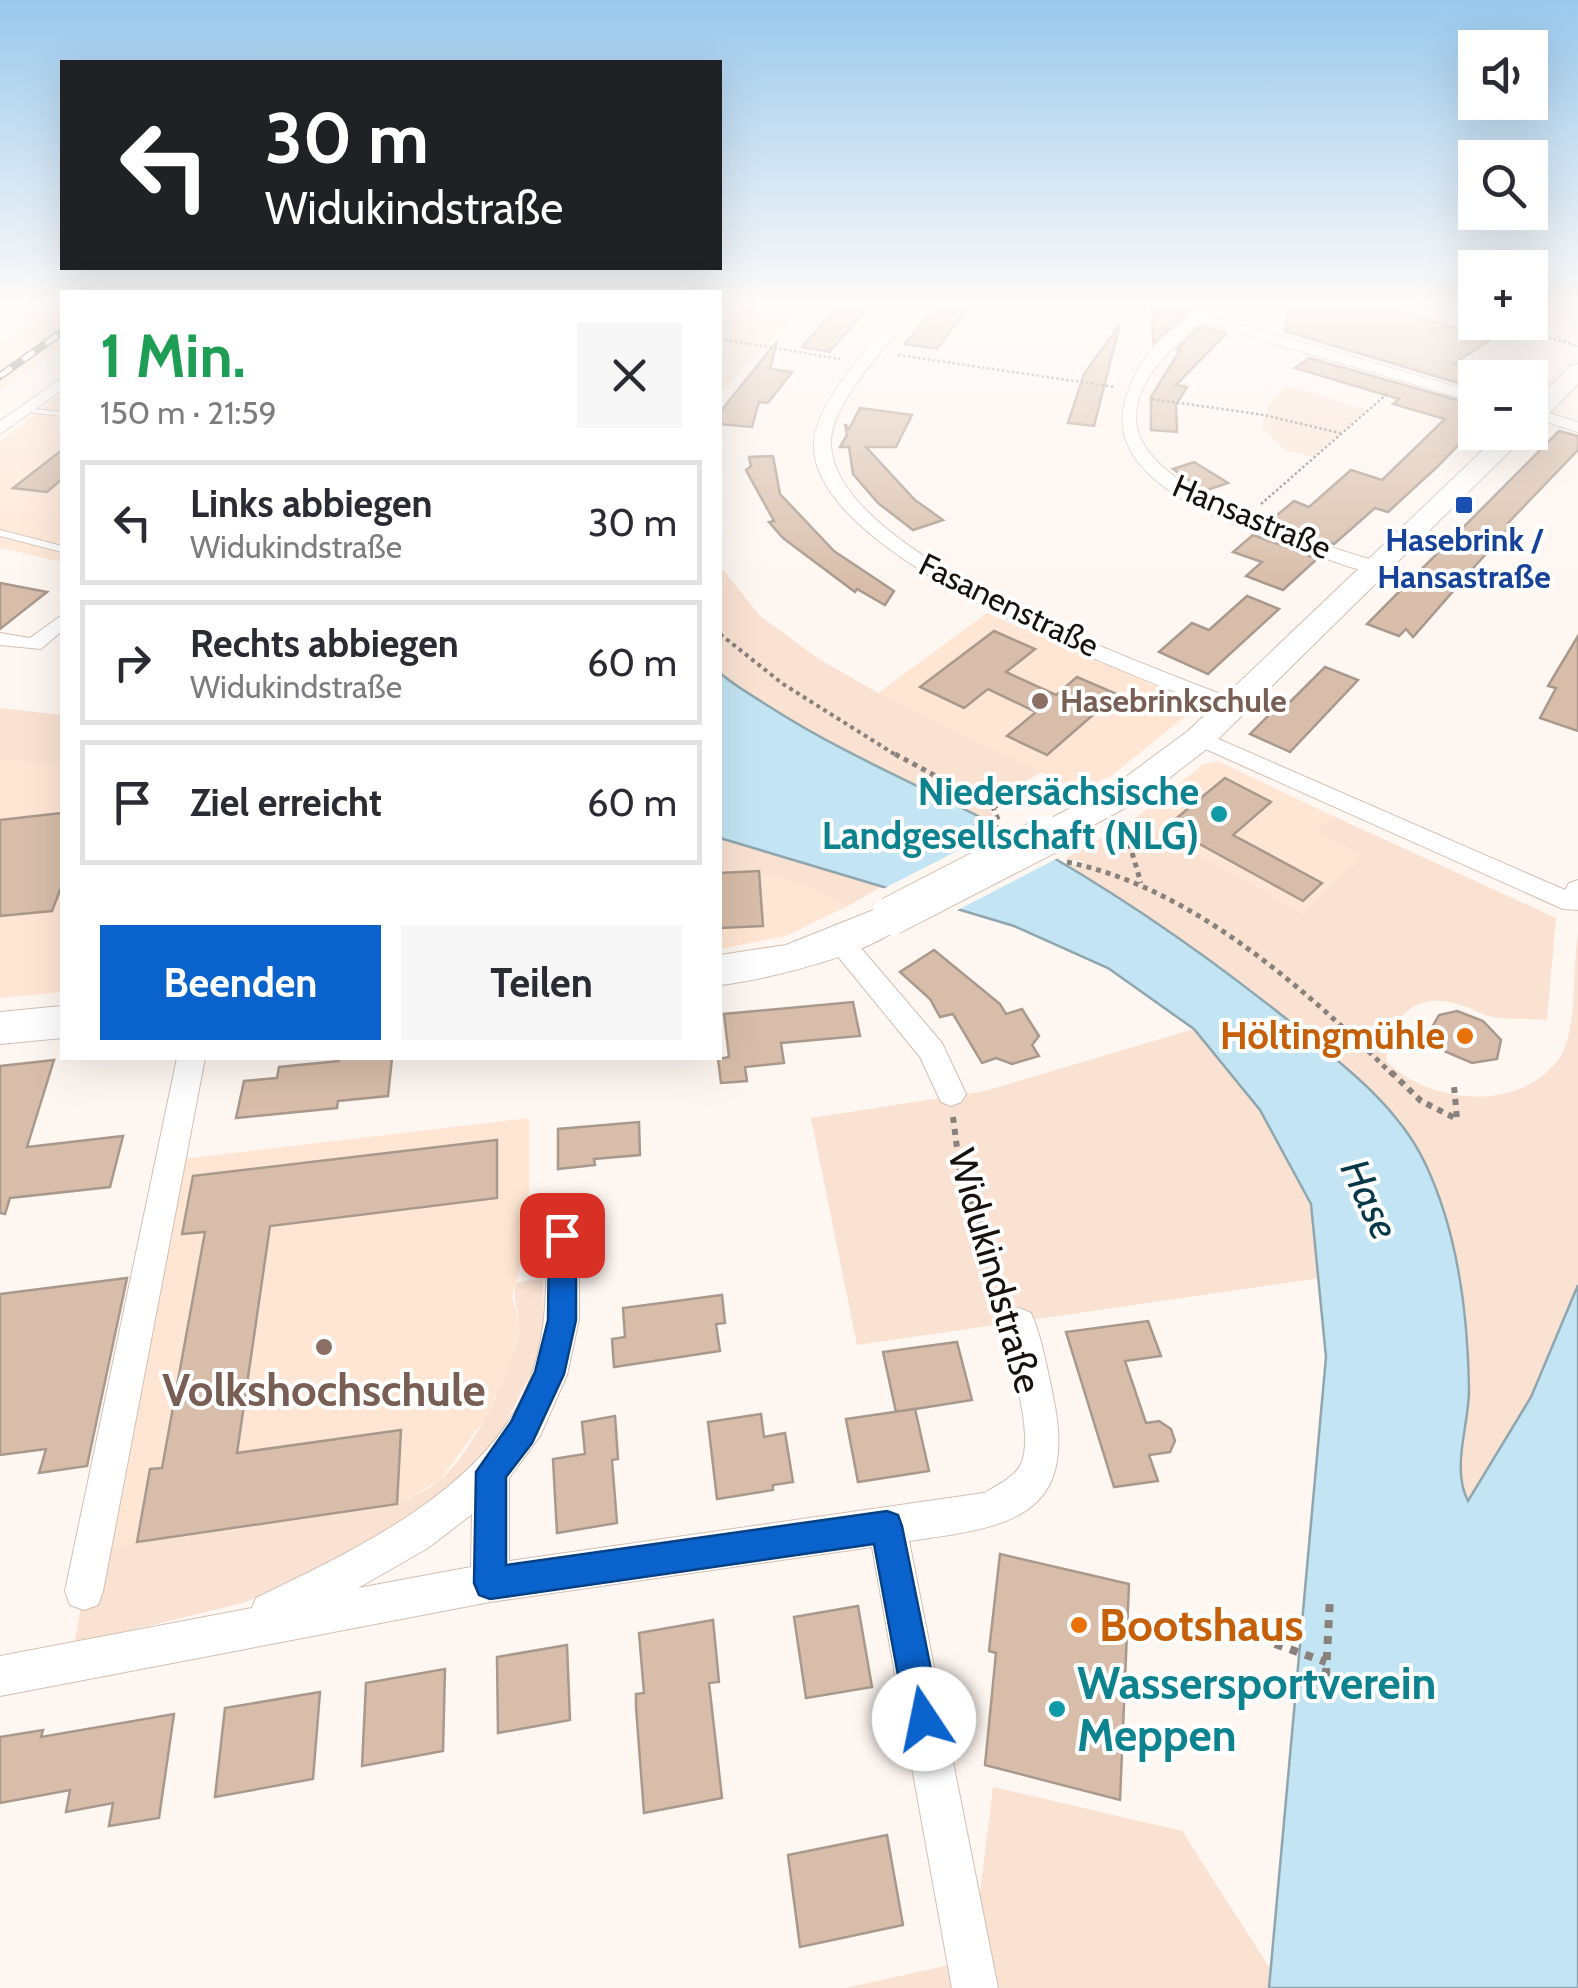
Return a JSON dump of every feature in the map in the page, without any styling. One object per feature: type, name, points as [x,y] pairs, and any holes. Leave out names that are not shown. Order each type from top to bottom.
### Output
[{"type":"street","points":[[0,428],[42,399]]},
{"type":"street","name":"Fasanenstraße","points":[[844,399],[830,420],[822,446],[825,470],[845,506],[895,547],[964,589],[1233,706]]},
{"type":"street","name":"Hansastraße","points":[[1129,399],[1124,425],[1134,450],[1158,477],[1192,500],[1378,568]]},
{"type":"street","points":[[1548,423],[1578,427]]},
{"type":"street","points":[[722,970],[785,960],[840,941],[1131,790],[1200,738],[1498,450]]},
{"type":"street","points":[[0,639],[34,645],[60,623]]},
{"type":"street","points":[[1200,738],[1572,902],[1578,889]]},
{"type":"street","name":"Widukindstraße","points":[[840,941],[932,1050],[951,1094]]},
{"type":"street","points":[[0,1028],[60,1022]]},
{"type":"street","points":[[84,1591],[191,1060]]},
{"type":"street","name":"Widukindstraße","points":[[238,1628],[369,1564],[460,1503],[491,1472],[522,1433],[549,1374],[562,1320],[562,1235]]},
{"type":"street","name":"Widukindstraße","points":[[0,1676],[490,1583],[989,1511],[1021,1492],[1037,1473],[1043,1449],[1018,1324]]},
{"type":"street","points":[[490,1583],[491,1472]]},
{"type":"street","points":[[887,1526],[975,1988]]},
{"type":"lane","points":[[27,410],[60,414]]},
{"type":"lane","points":[[0,533],[60,548]]},
{"type":"path","points":[[1165,399],[1264,415],[1340,434]]},
{"type":"path","points":[[1244,520],[1383,399]]},
{"type":"path","points":[[722,636],[774,676],[886,751],[993,807],[996,814]]},
{"type":"path","points":[[993,807],[1047,787],[1067,798]]},
{"type":"path","points":[[1116,830],[1126,836],[1132,847],[1131,860],[1143,886]]},
{"type":"path","points":[[1084,863],[1143,886],[1238,941],[1378,1061],[1410,1095],[1433,1110],[1457,1118],[1454,1086]]},
{"type":"path","name":"Widukindstraße","points":[[951,1094],[960,1171],[1018,1324]]},
{"type":"path","points":[[1325,1692],[1330,1598]]},
{"type":"path","points":[[1275,1644],[1326,1662]]},
{"type":"shaded area","points":[[60,399],[60,562],[0,548],[0,441]]},
{"type":"shaded area","points":[[1274,399],[1330,399],[1367,410],[1313,457],[1284,449],[1262,428]]},
{"type":"shaded area","points":[[722,568],[760,616],[819,659],[878,693],[1041,772],[988,805],[998,827],[870,767],[722,674]]},
{"type":"shaded area","name":"Hasebrinkschule","points":[[987,613],[1181,697],[1192,711],[1111,776],[1079,791],[878,693]]},
{"type":"shaded area","points":[[0,708],[60,715],[60,766],[0,759]]},
{"type":"shaded area","points":[[0,759],[60,766],[60,992],[0,998]]},
{"type":"shaded area","points":[[1218,761],[1333,816],[1317,832],[1362,856],[1303,913],[1135,818],[1204,764]]},
{"type":"shaded area","points":[[1333,816],[1556,918],[1547,1020],[1493,1017],[1464,1006],[1432,1001],[1419,1004],[1400,1019],[1386,1061],[1427,1087],[1452,1094],[1502,1094],[1546,1073],[1567,1041],[1578,933],[1578,1285],[1531,1397],[1469,1502],[1460,1485],[1469,1393],[1464,1305],[1450,1232],[1424,1161],[1400,1120],[1342,1064],[1243,983],[1067,864],[1083,866],[1083,861],[1065,859],[1135,818],[1303,913],[1362,856],[1316,832]]},
{"type":"shaded area","points":[[722,839],[881,887],[848,906],[787,879],[757,873],[722,873]]},
{"type":"shaded area","points":[[759,871],[788,877],[848,906],[786,936],[722,949],[722,873]]},
{"type":"shaded area","points":[[1194,1029],[1260,1110],[1311,1204],[1321,1278],[857,1345],[811,1118],[985,1091]]},
{"type":"shaded area","name":"Volkshochschule","points":[[529,1118],[529,1231],[512,1297],[520,1324],[509,1370],[484,1420],[440,1480],[397,1504],[92,1549],[173,1160]]},
{"type":"shaded area","points":[[543,1278],[544,1319],[539,1358],[495,1444],[471,1473],[353,1556],[243,1603],[74,1644],[92,1549],[397,1504],[439,1481],[465,1452],[509,1367],[519,1329],[516,1283]]},
{"type":"shaded area","points":[[993,1787],[1182,1831],[1271,1970],[1269,1988],[845,1988],[972,1960]]},
{"type":"water","name":"Hase","points":[[722,674],[821,737],[1020,838],[1141,913],[1257,996],[1349,1070],[1383,1103],[1424,1161],[1453,1244],[1468,1361],[1461,1475],[1468,1501],[1531,1397],[1578,1285],[1578,1988],[1269,1988],[1326,1357],[1311,1204],[1260,1110],[1194,1029],[1108,968],[1014,926],[722,839]]},
{"type":"pier","points":[[1006,826],[1062,856],[952,913],[879,891]]},
{"type":"building","points":[[731,399],[771,399],[768,403],[759,402],[752,427],[722,424],[722,410]]},
{"type":"building","points":[[1076,399],[1101,399],[1094,426],[1068,423]]},
{"type":"building","points":[[1151,399],[1180,399],[1176,405],[1177,432],[1151,430]]},
{"type":"building","points":[[1398,399],[1458,400],[1458,445],[1388,512],[1375,508],[1334,544],[1270,521],[1294,501],[1309,507],[1351,470],[1382,480],[1445,419],[1393,404]]},
{"type":"building","points":[[860,408],[912,415],[896,447],[866,447],[915,500],[943,520],[913,530],[878,503],[853,474],[849,447],[840,447],[847,435],[845,424],[849,429]]},
{"type":"building","points":[[1559,431],[1578,436],[1578,450],[1508,523],[1512,524],[1413,637],[1406,629],[1399,636],[1367,624],[1540,450],[1548,450],[1548,442]]},
{"type":"building","points":[[60,452],[60,481],[47,492],[13,488]]},
{"type":"building","points":[[773,456],[780,494],[834,551],[894,591],[885,605],[857,589],[855,592],[783,538],[769,522],[774,521],[746,470],[751,466],[749,457]]},
{"type":"building","points":[[1194,462],[1228,483],[1204,491],[1173,469]]},
{"type":"building","points":[[1253,535],[1317,559],[1283,590],[1246,576],[1262,562],[1233,552]]},
{"type":"building","points":[[0,583],[47,592],[0,629]]},
{"type":"building","points":[[1247,596],[1279,609],[1208,674],[1159,652],[1192,623],[1209,630]]},
{"type":"building","points":[[994,631],[1035,649],[1006,672],[1056,695],[1077,677],[1117,694],[1047,755],[1007,736],[1036,712],[988,689],[964,708],[920,687]]},
{"type":"building","points":[[1578,636],[1578,731],[1540,718],[1556,688],[1548,686]]},
{"type":"building","points":[[1325,667],[1358,680],[1290,752],[1250,734],[1284,700],[1290,702]]},
{"type":"building","name":"Niedersächsische Landgesellschaft (NLG)","points":[[1225,778],[1271,802],[1233,835],[1322,883],[1303,901],[1167,826]]},
{"type":"building","points":[[60,813],[60,890],[52,911],[0,916],[0,820]]},
{"type":"building","points":[[759,871],[763,926],[722,928],[722,873]]},
{"type":"building","points":[[934,950],[1000,1004],[1006,1014],[1022,1009],[1039,1036],[1032,1045],[1039,1056],[1012,1064],[996,1058],[982,1063],[953,1014],[940,1017],[930,999],[900,972]]},
{"type":"building","points":[[853,1002],[860,1036],[781,1043],[784,1063],[745,1067],[747,1081],[721,1083],[718,1060],[729,1057],[724,1014]]},
{"type":"building","points":[[1457,1011],[1483,1021],[1501,1040],[1497,1059],[1472,1063],[1444,1051],[1430,1031],[1439,1015]]},
{"type":"building","points":[[54,1060],[27,1147],[123,1136],[110,1187],[10,1198],[5,1214],[0,1213],[0,1066]]},
{"type":"building","points":[[392,1060],[388,1096],[338,1101],[337,1108],[236,1118],[244,1081],[277,1078],[279,1067]]},
{"type":"building","points":[[639,1122],[640,1155],[594,1159],[595,1165],[558,1169],[558,1129]]},
{"type":"building","points":[[497,1140],[497,1198],[270,1226],[237,1453],[401,1430],[397,1504],[137,1542],[150,1469],[162,1468],[205,1232],[182,1234],[193,1176]]},
{"type":"building","points":[[127,1278],[87,1466],[39,1473],[46,1449],[0,1455],[0,1294]]},
{"type":"building","points":[[722,1295],[725,1323],[716,1324],[720,1351],[614,1367],[612,1339],[625,1337],[623,1308]]},
{"type":"building","points":[[1148,1321],[1161,1356],[1125,1361],[1146,1423],[1159,1421],[1171,1429],[1175,1441],[1170,1452],[1149,1455],[1158,1481],[1114,1487],[1066,1332]]},
{"type":"building","points":[[957,1342],[972,1400],[896,1412],[883,1352]]},
{"type":"building","points":[[915,1409],[929,1471],[858,1482],[846,1419]]},
{"type":"building","points":[[761,1414],[764,1437],[785,1433],[793,1482],[773,1485],[773,1490],[717,1499],[708,1422]]},
{"type":"building","points":[[615,1416],[618,1459],[612,1460],[617,1523],[557,1533],[553,1459],[585,1454],[582,1422]]},
{"type":"building","name":"Wassersportverein Meppen","points":[[1000,1554],[1129,1584],[1120,1800],[985,1765],[996,1653],[989,1651]]},
{"type":"building","points":[[858,1606],[872,1687],[806,1698],[794,1617]]},
{"type":"building","points":[[713,1620],[719,1682],[709,1683],[722,1798],[644,1813],[636,1707],[636,1694],[644,1693],[639,1633]]},
{"type":"building","points":[[567,1645],[570,1720],[498,1733],[497,1657]]},
{"type":"building","points":[[445,1669],[443,1751],[362,1766],[366,1683]]},
{"type":"building","points":[[320,1692],[313,1779],[215,1797],[225,1708]]},
{"type":"building","points":[[174,1714],[159,1818],[109,1826],[113,1803],[66,1812],[70,1790],[0,1803],[0,1737],[43,1730],[41,1737]]},
{"type":"building","points":[[887,1835],[903,1925],[800,1947],[788,1855]]},
{"type":"place","name":"Hasebrink / Hansastraße","points":[[1464,505]]},
{"type":"place","name":"Hasebrinkschule","points":[[1040,701]]},
{"type":"place","name":"Niedersächsische Landgesellschaft (NLG)","points":[[1219,814]]},
{"type":"place","name":"Höltingmühle","points":[[1465,1036]]},
{"type":"place","name":"Volkshochschule","points":[[324,1347]]},
{"type":"place","name":"Bootshaus","points":[[1079,1625]]},
{"type":"place","name":"Wassersportverein Meppen","points":[[1057,1709]]},
{"type":"route","points":[[562,1235],[562,1320],[549,1374],[522,1433],[491,1472],[490,1583],[887,1526],[924,1719]]}]
